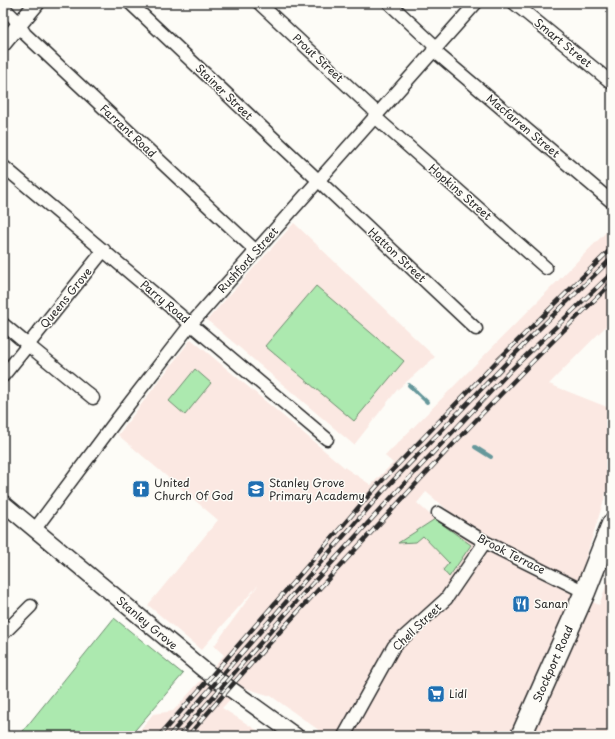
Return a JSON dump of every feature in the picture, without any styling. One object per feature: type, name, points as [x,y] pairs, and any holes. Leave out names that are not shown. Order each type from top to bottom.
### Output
[{"type":"highway","name":"Stockport Road","points":[[521,736],[611,532]]},
{"type":"street","points":[[3,44],[37,3]]},
{"type":"street","name":"Stainer Street","points":[[130,3],[318,181]]},
{"type":"street","name":"Prout Street","points":[[260,3],[375,115]]},
{"type":"street","name":"Macfarren Street","points":[[389,3],[435,48],[612,202]]},
{"type":"street","name":"Rushford Street","points":[[35,529],[190,324],[476,3]]},
{"type":"street","name":"Smart Street","points":[[514,3],[612,83]]},
{"type":"street","name":"Farrant Road","points":[[3,7],[14,18],[25,34],[256,251]]},
{"type":"street","name":"Hopkins Street","points":[[375,115],[546,268]]},
{"type":"street","name":"Parry Road","points":[[3,166],[327,439]]},
{"type":"street","name":"Hatton Street","points":[[318,181],[476,329]]},
{"type":"street","name":"Queens Grove","points":[[3,376],[104,250]]},
{"type":"street","points":[[3,324],[93,398]]},
{"type":"street","name":"Stanley Grove","points":[[3,503],[204,670],[296,736]]},
{"type":"street","name":"Brook Terrace","points":[[438,513],[485,542],[585,592]]},
{"type":"street","name":"Chell Street","points":[[344,736],[394,646],[446,599],[485,542]]},
{"type":"street","points":[[3,634],[31,606]]},
{"type":"shaded area","name":"Stanley Grove Primary Academy","points":[[294,223],[435,357],[397,390],[354,445],[207,320]]},
{"type":"shaded area","points":[[612,226],[612,320],[549,384],[612,409],[612,474],[578,583],[473,531],[426,492],[417,503],[435,519],[487,551],[599,605],[612,570],[612,736],[327,736],[271,696],[242,687],[222,708],[266,736],[135,736],[153,714],[173,711],[224,655],[214,646],[259,584],[201,650],[148,605],[218,520],[118,435],[191,339],[344,467],[371,485],[393,463],[385,456]]},
{"type":"green space","points":[[316,286],[404,361],[354,421],[265,346]]},
{"type":"green space","points":[[195,369],[211,383],[185,415],[169,401]]},
{"type":"green space","points":[[435,519],[471,545],[449,577],[443,570],[449,563],[423,536],[416,542],[398,543]]},
{"type":"green space","points":[[114,618],[183,674],[130,736],[19,736]]},
{"type":"waterway","points":[[409,385],[427,402]]},
{"type":"waterway","points":[[475,447],[491,457]]},
{"type":"railway","points":[[159,736],[378,485],[498,360],[612,248]]},
{"type":"railway","points":[[169,736],[383,491],[538,330],[612,258]]},
{"type":"railway","points":[[179,736],[303,594],[413,474],[510,371],[612,273]]},
{"type":"railway","points":[[188,736],[283,628],[494,401],[612,283]]},
{"type":"place","name":"United Church Of God","points":[[141,489]]},
{"type":"place","name":"Stanley Grove Primary Academy","points":[[256,489]]},
{"type":"place","name":"Sanan","points":[[521,604]]},
{"type":"place","name":"Lidl","points":[[436,694]]}]
